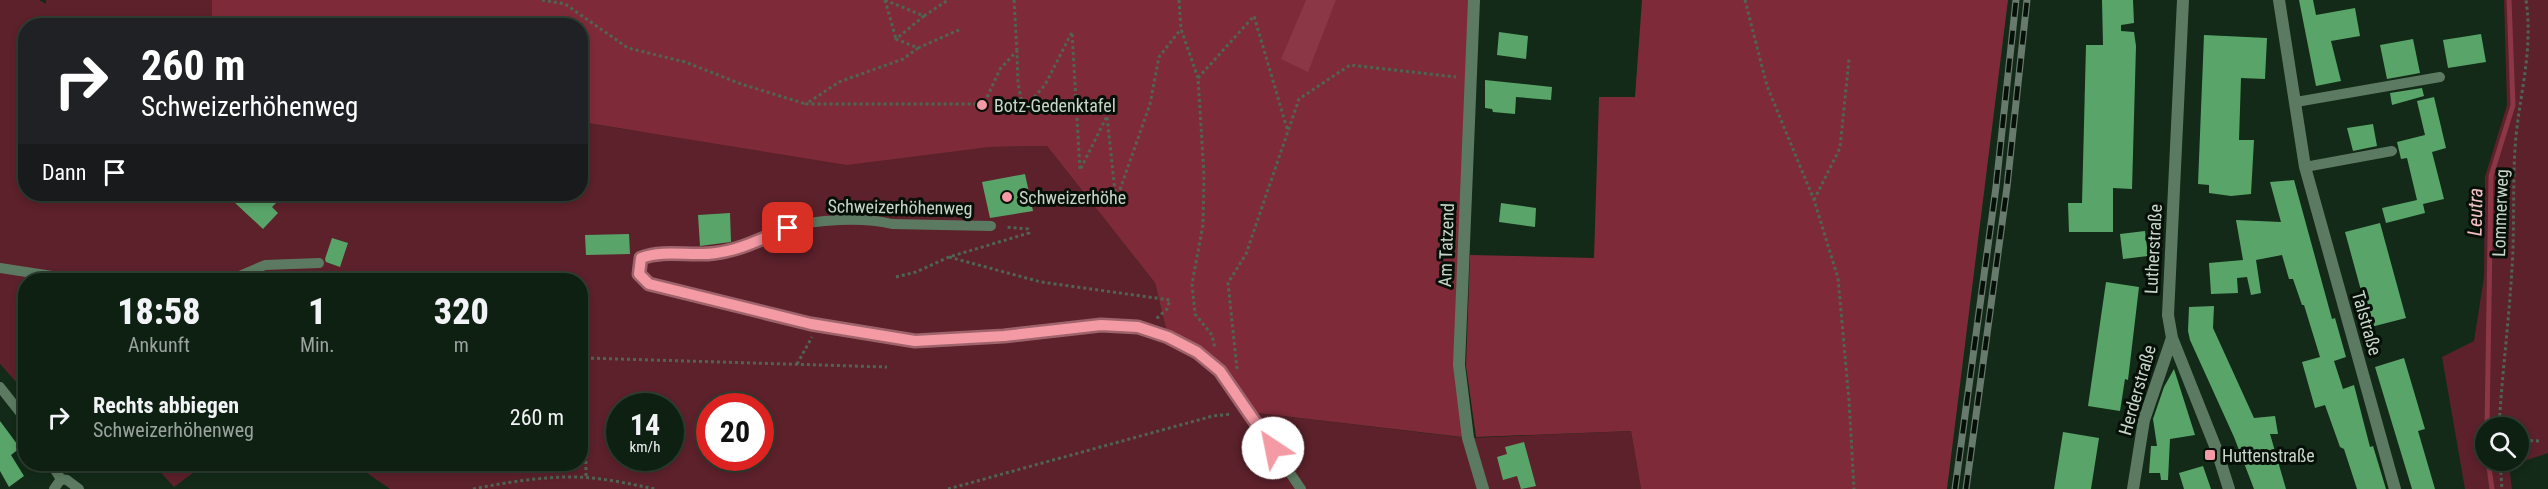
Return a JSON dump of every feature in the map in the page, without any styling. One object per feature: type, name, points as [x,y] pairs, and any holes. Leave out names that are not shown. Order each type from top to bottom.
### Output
[{"type":"street","name":"Am Tatzend","points":[[1474,0],[1460,365],[1468,438],[1483,489]]},
{"type":"street","name":"Lutherstraße","points":[[2183,0],[2168,296],[2172,338],[2217,451],[2229,489]]},
{"type":"street","name":"Talstraße","points":[[2279,0],[2305,167],[2394,489]]},
{"type":"street","name":"Herderstraße","points":[[2133,489],[2144,420],[2172,338]]},
{"type":"lane","points":[[2296,102],[2440,77]]},
{"type":"lane","points":[[2305,167],[2392,151]]},
{"type":"lane","name":"Schweizerhöhenweg","points":[[991,226],[892,224],[876,220],[807,223],[716,254],[654,253],[641,258],[639,274],[649,284],[740,308],[818,325],[915,341],[1004,336],[1101,325],[1138,327],[1168,337],[1197,352],[1220,371],[1301,489]]},
{"type":"lane","points":[[246,273],[265,265],[319,263]]},
{"type":"lane","points":[[0,268],[32,273]]},
{"type":"lane","points":[[0,387],[18,410]]},
{"type":"lane","points":[[56,471],[61,479],[67,480],[79,489]]},
{"type":"lane","points":[[54,489],[61,479]]},
{"type":"path","points":[[542,0],[565,4],[585,18]]},
{"type":"path","points":[[885,0],[924,16]]},
{"type":"path","points":[[885,0],[896,39]]},
{"type":"path","points":[[896,39],[948,0]]},
{"type":"path","points":[[1014,0],[1018,83],[1023,110],[1045,85],[1072,32],[1080,170],[1107,116],[1116,201],[1150,104],[1159,57],[1181,29]]},
{"type":"path","points":[[1179,0],[1181,29],[1198,78],[1204,175],[1203,214],[1192,284],[1195,314],[1212,335],[1220,371],[1238,375],[1228,283],[1246,254],[1299,99],[1350,65],[1470,78]]},
{"type":"path","points":[[1745,0],[1767,86],[1814,200],[1838,278],[1850,400],[1854,489]]},
{"type":"path","name":"Lommerweg","points":[[2500,417],[2512,268],[2516,136],[2529,49],[2530,27],[2526,0]]},
{"type":"path","points":[[1198,78],[1254,16],[1288,132]]},
{"type":"path","points":[[588,20],[628,48],[685,62],[741,84],[806,104],[984,104],[1000,69],[1017,51]]},
{"type":"path","points":[[806,104],[839,82],[903,59],[918,48],[961,29]]},
{"type":"path","points":[[896,39],[918,48]]},
{"type":"path","points":[[1814,200],[1840,148],[1849,58]]},
{"type":"path","points":[[896,277],[916,272],[949,257],[1041,282],[1170,300],[1167,309],[1156,319],[1138,327]]},
{"type":"path","points":[[797,364],[818,325]]},
{"type":"path","points":[[588,358],[887,367]]},
{"type":"path","points":[[948,489],[1213,416],[1249,412]]},
{"type":"path","points":[[2529,440],[2540,441]]},
{"type":"path","points":[[586,471],[586,478]]},
{"type":"path","points":[[2501,471],[2502,489]]},
{"type":"path","points":[[472,489],[516,481],[566,477],[612,480],[655,489]]},
{"type":"shaded area","points":[[0,0],[39,0],[46,4],[46,0],[212,0],[212,18],[18,18],[18,201],[588,201],[588,123],[636,131],[989,147],[1047,146],[1155,283],[1168,337],[1197,352],[1249,412],[1468,438],[1631,431],[1641,489],[390,489],[364,471],[588,471],[588,273],[18,273],[18,384],[0,364]]},
{"type":"shaded area","points":[[212,0],[1469,0],[1462,437],[1249,412],[1220,371],[1168,337],[1155,283],[1047,146],[989,147],[847,165],[588,123],[588,18],[212,18]]},
{"type":"shaded area","points":[[1306,0],[1336,0],[1308,72],[1281,59]]},
{"type":"shaded area","points":[[1642,0],[2008,0],[1947,489],[1641,489],[1631,431],[1476,437],[1466,366],[1470,255],[1594,258],[1599,97],[1635,97]]},
{"type":"shaded area","points":[[2504,0],[2548,0],[2548,453],[2529,459],[2529,417],[2475,417],[2475,471],[2510,471],[2512,489],[2465,489],[2442,357],[2474,341],[2484,277],[2485,177],[2507,105]]},
{"type":"shaded area","points":[[159,471],[196,471],[174,487]]},
{"type":"building","points":[[2102,0],[2133,0],[2134,23],[2121,25],[2121,31],[2134,32],[2136,46],[2132,189],[2113,188],[2113,232],[2069,232],[2068,203],[2082,203],[2086,45],[2103,45]]},
{"type":"building","points":[[2299,0],[2313,0],[2316,15],[2355,8],[2360,36],[2331,41],[2341,81],[2316,86]]},
{"type":"building","points":[[1499,32],[1528,36],[1526,59],[1497,55]]},
{"type":"building","points":[[2481,34],[2486,62],[2448,68],[2443,40]]},
{"type":"building","points":[[2204,35],[2267,38],[2265,79],[2241,78],[2239,140],[2254,140],[2251,194],[2231,196],[2209,193],[2209,185],[2198,184]]},
{"type":"building","points":[[2413,39],[2420,73],[2387,79],[2380,45]]},
{"type":"building","points":[[1485,80],[1552,87],[1551,100],[1516,97],[1515,114],[1493,112],[1492,109],[1485,108]]},
{"type":"building","points":[[2422,88],[2424,96],[2392,105],[2390,93]]},
{"type":"building","points":[[2434,97],[2446,148],[2432,152],[2444,199],[2423,204],[2425,213],[2386,223],[2382,208],[2417,200],[2407,158],[2401,159],[2397,142],[2425,135],[2417,101]]},
{"type":"building","points":[[2373,124],[2377,146],[2353,151],[2347,128]]},
{"type":"building","name":"Schweizerhöhe","points":[[1025,174],[1033,211],[990,218],[982,182]]},
{"type":"building","points":[[2294,180],[2332,319],[2335,318],[2346,357],[2334,361],[2343,389],[2354,385],[2370,447],[2373,446],[2386,489],[2357,489],[2344,449],[2340,447],[2325,405],[2315,408],[2302,362],[2320,357],[2304,305],[2302,305],[2293,279],[2289,279],[2282,255],[2256,260],[2261,293],[2251,295],[2247,277],[2237,278],[2238,293],[2211,294],[2209,263],[2243,260],[2236,220],[2281,222],[2270,182]]},
{"type":"building","points":[[278,201],[272,207],[278,213],[263,229],[234,202]]},
{"type":"building","points":[[1501,203],[1536,208],[1535,227],[1499,222]]},
{"type":"building","points":[[730,213],[731,242],[700,246],[698,215]]},
{"type":"building","points":[[2380,223],[2406,318],[2371,327],[2345,232]]},
{"type":"building","points":[[2145,231],[2148,256],[2123,259],[2120,234]]},
{"type":"building","points":[[629,234],[630,254],[586,255],[585,235]]},
{"type":"building","points":[[332,238],[348,243],[340,267],[326,262],[325,259]]},
{"type":"building","points":[[2106,282],[2139,287],[2128,380],[2125,379],[2120,411],[2088,406]]},
{"type":"building","points":[[2214,306],[2213,328],[2254,418],[2275,416],[2278,434],[2270,434],[2286,489],[2254,489],[2234,437],[2190,340],[2189,307]]},
{"type":"building","points":[[2404,358],[2425,429],[2418,431],[2435,489],[2412,489],[2375,367]]},
{"type":"building","points":[[2174,369],[2195,435],[2170,439],[2168,480],[2161,480],[2160,473],[2149,473],[2151,446],[2157,446],[2153,419],[2164,387]]},
{"type":"building","points":[[0,421],[18,445],[18,450],[11,455],[18,466],[18,471],[21,471],[24,476],[9,487],[0,471]]},
{"type":"building","points":[[2063,432],[2099,438],[2091,489],[2054,489]]},
{"type":"building","points":[[1524,442],[1536,486],[1521,489],[1517,476],[1503,480],[1497,457],[1507,454],[1505,447]]},
{"type":"building","points":[[2203,466],[2211,489],[2184,489],[2179,473]]},
{"type":"waterway","name":"Leutra","points":[[2487,417],[2491,176],[2513,105],[2509,0]]},
{"type":"waterway","name":"Leutra","points":[[2490,471],[2492,489]]},
{"type":"railway","points":[[1955,489],[1996,187],[2016,0]]},
{"type":"railway","points":[[1966,489],[2007,187],[2027,0]]},
{"type":"place","name":"Botz-Gedenktafel","points":[[982,105]]},
{"type":"place","name":"Schweizerhöhe","points":[[1007,197]]},
{"type":"place","name":"Huttenstraße","points":[[2210,455]]},
{"type":"route","points":[[788,228],[716,254],[654,253],[641,258],[639,274],[649,284],[740,308],[811,324],[915,341],[1004,336],[1101,325],[1138,327],[1168,337],[1197,352],[1220,371],[1273,448]]}]
